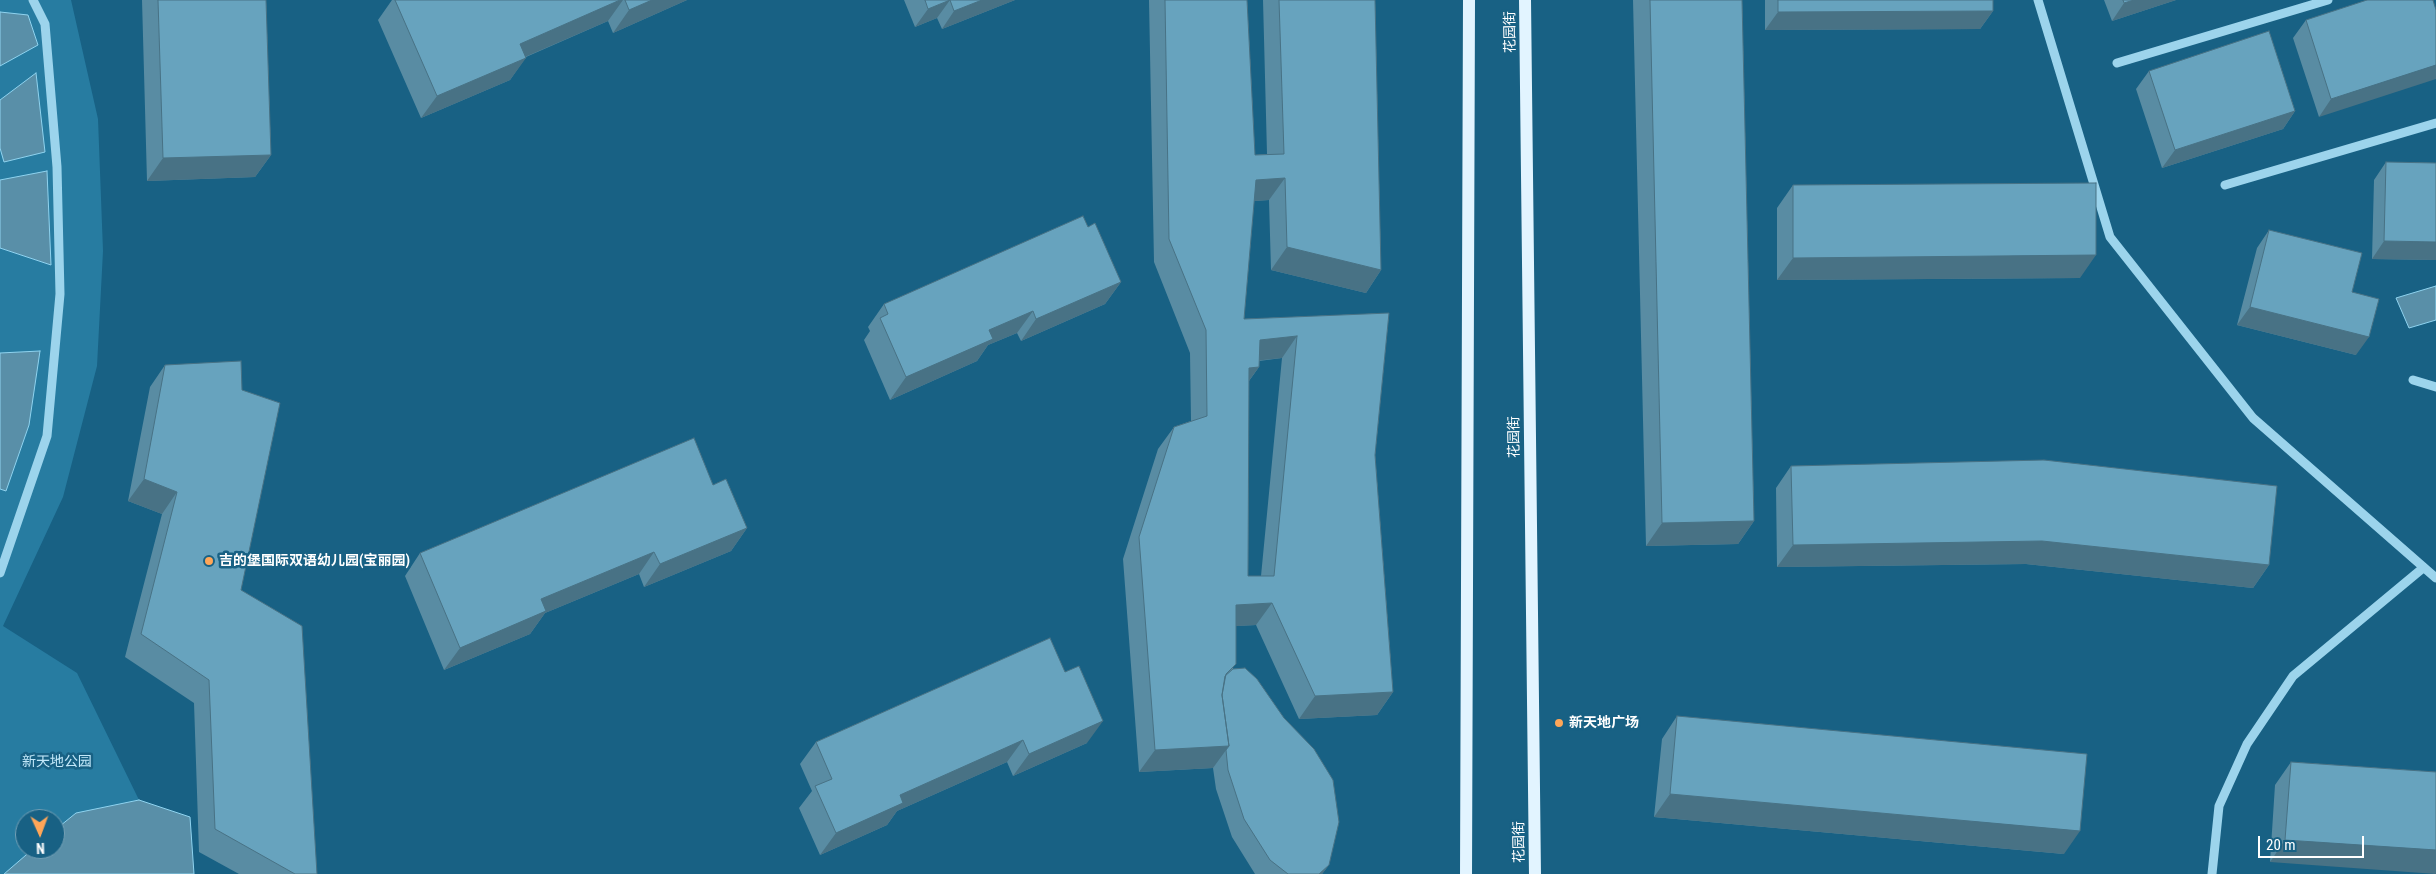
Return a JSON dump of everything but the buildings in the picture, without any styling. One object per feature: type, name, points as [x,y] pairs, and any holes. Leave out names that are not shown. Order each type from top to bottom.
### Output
[{"type":"main road","points":[[1466,874],[1470,0]]},
{"type":"main road","name":"花园街","points":[[1525,0],[1536,874]]},
{"type":"lane","points":[[0,573],[47,436],[60,294],[57,167],[45,24],[33,0]]},
{"type":"lane","points":[[2038,0],[2110,237],[2253,418],[2436,578]]},
{"type":"lane","points":[[2118,63],[2328,0]]},
{"type":"lane","points":[[2225,186],[2436,123]]},
{"type":"lane","points":[[2413,380],[2436,386]]},
{"type":"lane","points":[[2212,874],[2219,806],[2248,744],[2293,676],[2423,568]]},
{"type":"green space","name":"新天地公园","points":[[0,0],[71,0],[98,119],[103,251],[97,366],[63,497],[3,626],[77,673],[139,800],[190,817],[194,874],[0,874]]},
{"type":"shaded area","points":[[0,12],[28,15],[38,45],[0,66]]},
{"type":"shaded area","points":[[36,73],[45,152],[4,162],[0,148],[0,100]]},
{"type":"shaded area","points":[[47,171],[51,265],[0,248],[0,180]]},
{"type":"shaded area","points":[[2436,286],[2436,320],[2409,328],[2396,298]]},
{"type":"shaded area","points":[[40,351],[29,425],[6,491],[0,489],[0,353]]},
{"type":"shaded area","points":[[139,800],[190,817],[194,874],[4,874],[21,859],[65,859],[65,822],[76,813]]},
{"type":"place","name":"吉的堡国际双语幼儿园(宝丽园)","points":[[209,561]]},
{"type":"place","name":"新天地广场","points":[[1559,723]]}]
